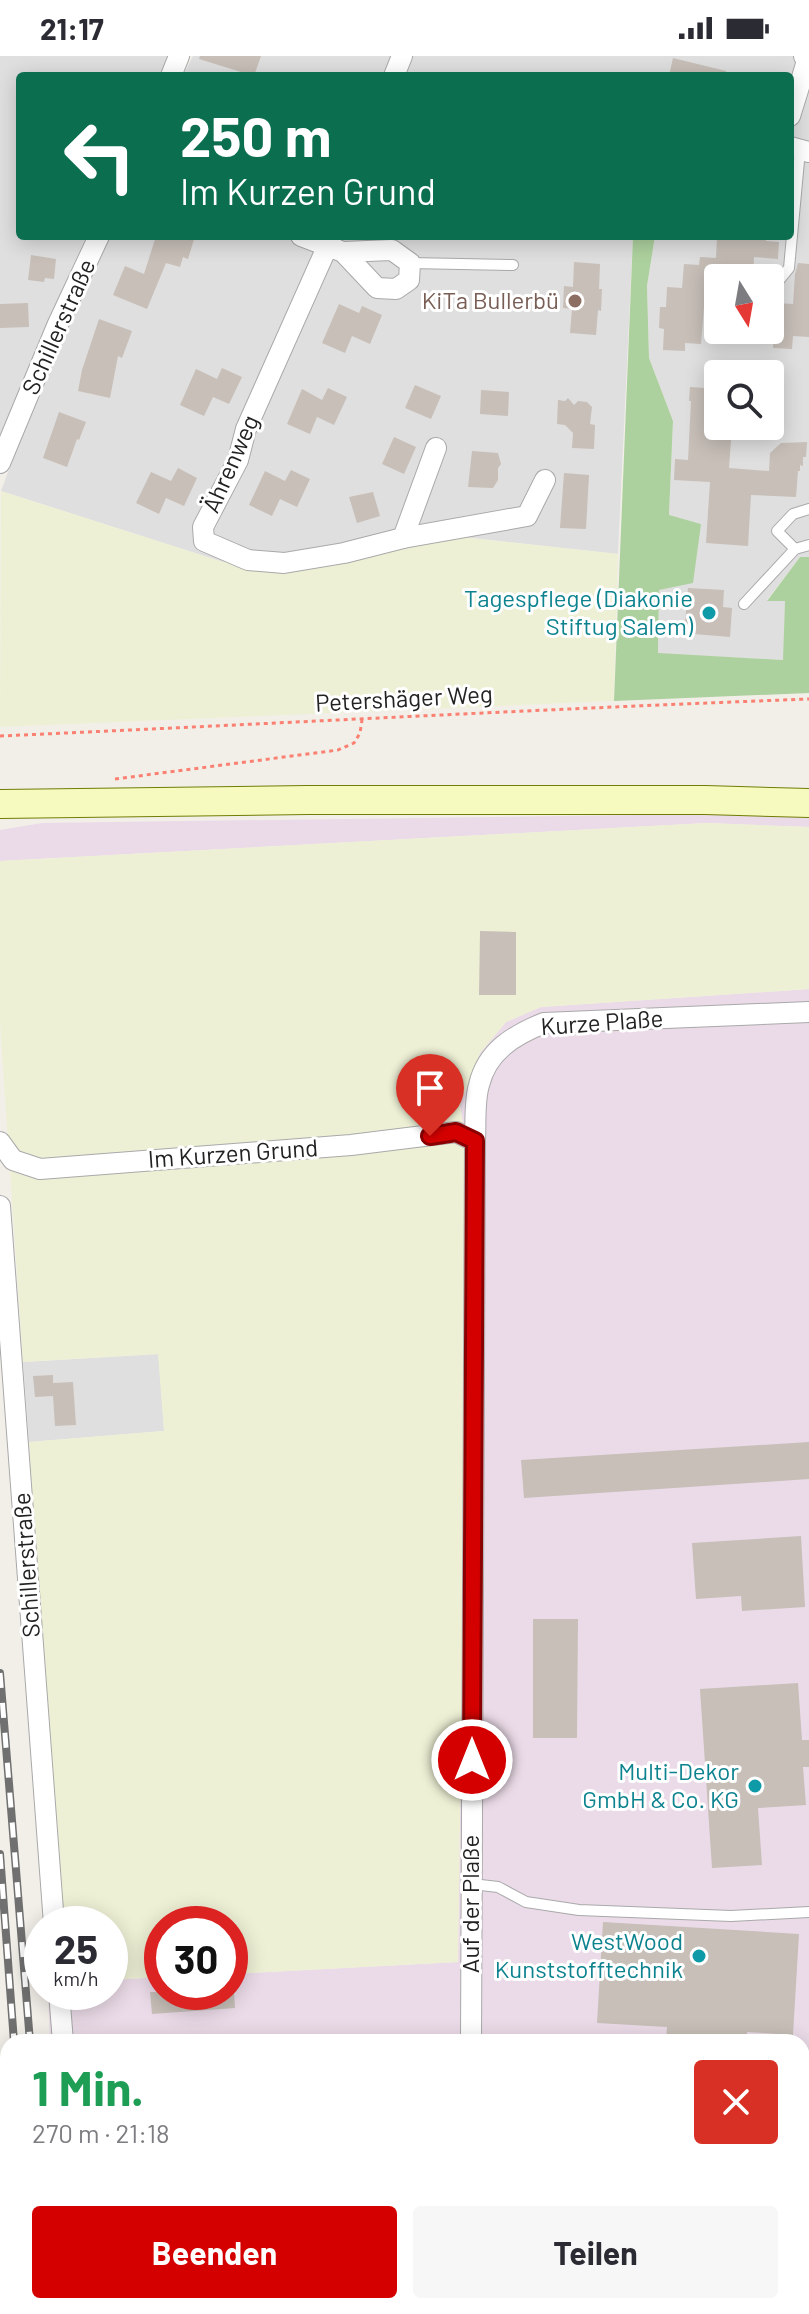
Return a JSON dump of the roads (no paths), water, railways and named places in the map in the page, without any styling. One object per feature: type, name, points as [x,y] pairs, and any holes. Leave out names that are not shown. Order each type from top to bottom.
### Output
[{"type":"main road","points":[[0,804],[705,800],[809,803]]},
{"type":"street","points":[[794,103],[807,61],[804,56]]},
{"type":"street","name":"Schillerstraße","points":[[0,463],[57,326],[97,240]]},
{"type":"street","points":[[335,244],[392,250],[410,263],[409,280],[396,289],[377,288],[335,244]]},
{"type":"street","name":"Ährenweg","points":[[335,244],[246,429],[238,460],[203,527],[204,541],[248,560],[284,563],[344,553],[403,538],[527,516],[545,480]]},
{"type":"street","points":[[403,538],[436,448]]},
{"type":"street","name":"Kurze Plaße","points":[[475,1141],[479,1085],[489,1061],[502,1045],[523,1031],[544,1023],[809,1012]]},
{"type":"street","name":"Im Kurzen Grund","points":[[0,1142],[13,1160],[40,1169],[351,1145],[456,1132],[475,1141]]},
{"type":"street","name":"Auf der Plaße","points":[[471,2034],[475,1141]]},
{"type":"street","name":"Schillerstraße","points":[[0,1206],[53,1906]]},
{"type":"street","points":[[60,2010],[62,2034]]},
{"type":"lane","points":[[794,214],[800,150]]},
{"type":"lane","points":[[784,274],[789,268],[792,240]]},
{"type":"lane","points":[[410,263],[513,265]]},
{"type":"lane","points":[[795,549],[777,531],[793,514],[809,509]]},
{"type":"lane","points":[[744,604],[795,549],[809,545]]},
{"type":"lane","points":[[472,1884],[498,1887],[526,1902],[579,1910],[731,1916],[809,1912]]},
{"type":"railway","points":[[0,1673],[29,2034]]},
{"type":"railway","points":[[0,1854],[13,2034]]},
{"type":"place","name":"KiTa Bullerbü","points":[[575,301]]},
{"type":"place","name":"Tagespflege (Diakonie Stiftug Salem)","points":[[709,613]]},
{"type":"place","name":"Multi-Dekor GmbH & Co. KG","points":[[755,1786]]},
{"type":"place","name":"WestWood Kunststofftechnik","points":[[699,1956]]}]
